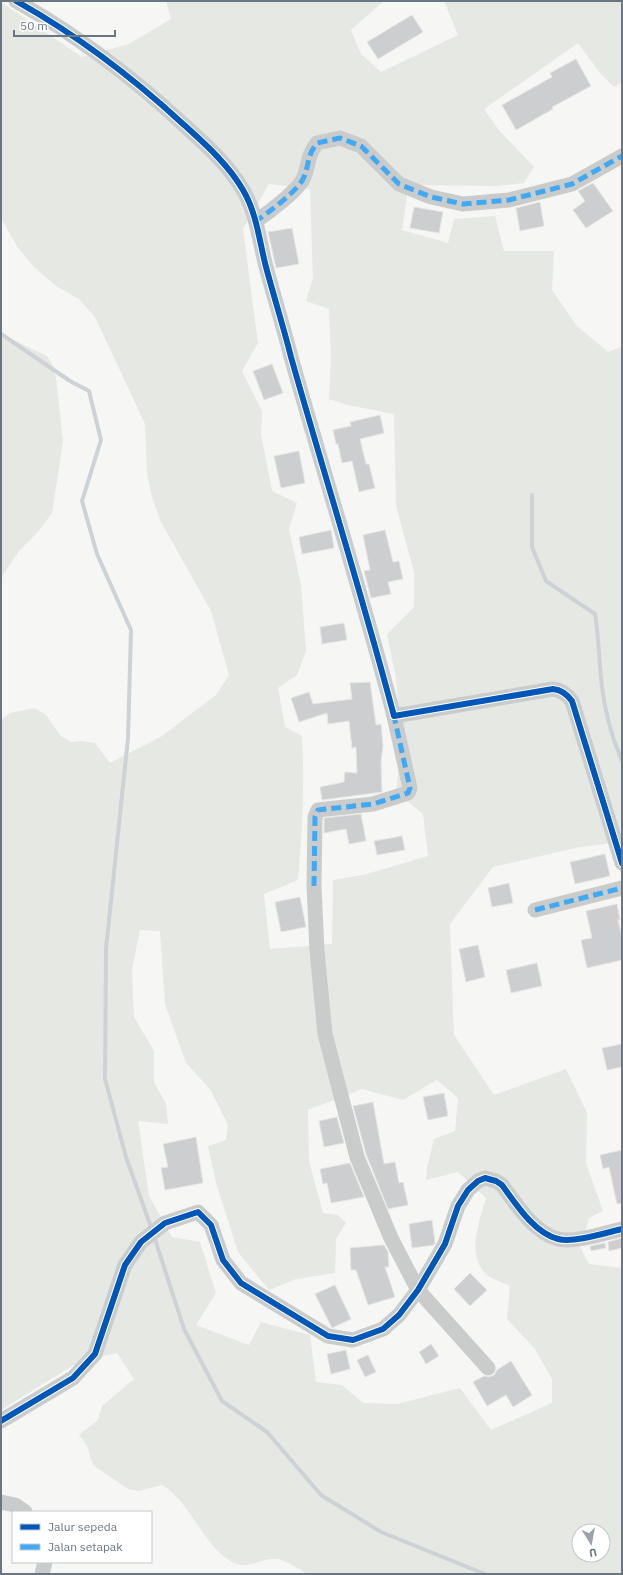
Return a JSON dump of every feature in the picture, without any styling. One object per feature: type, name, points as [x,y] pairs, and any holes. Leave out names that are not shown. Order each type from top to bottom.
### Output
[{"type":"street","points":[[16,1],[45,17],[91,48],[159,102],[206,144],[244,190],[256,220],[305,407],[352,564],[394,716],[410,788],[408,793],[373,804],[318,810],[315,817],[314,893],[317,951],[326,1034],[357,1157],[391,1238],[418,1290],[488,1368]]},
{"type":"street","points":[[256,220],[277,207],[304,178],[310,153],[317,143],[340,138],[361,146],[400,184],[431,198],[463,204],[509,200],[572,184],[622,156]]},
{"type":"street","points":[[394,716],[553,689],[568,695],[572,701],[622,863]]},
{"type":"street","points":[[535,910],[622,888]]},
{"type":"street","points":[[1,1421],[73,1378],[95,1354],[124,1265],[141,1242],[165,1223],[198,1212],[211,1225],[223,1260],[241,1283],[328,1336],[353,1340],[383,1329],[399,1315],[418,1290],[445,1244],[458,1206],[468,1190],[478,1181],[485,1178],[496,1181],[502,1186],[536,1226],[547,1234],[558,1239],[574,1239],[622,1229]]},
{"type":"street","points":[[1,1502],[15,1505],[24,1511]]},
{"type":"street","points":[[42,1574],[45,1563]]},
{"type":"shaded area","points":[[166,1],[384,1],[351,30],[361,54],[381,72],[458,35],[444,1],[622,1],[622,82],[614,87],[600,73],[578,43],[484,109],[498,129],[534,167],[524,183],[496,186],[416,185],[409,182],[402,230],[448,243],[454,219],[495,216],[504,251],[554,251],[552,290],[577,326],[608,352],[622,347],[622,842],[580,847],[493,867],[450,924],[454,1035],[494,1095],[566,1069],[587,1113],[586,1163],[603,1211],[589,1218],[580,1247],[589,1264],[622,1268],[622,1574],[307,1574],[280,1559],[271,1559],[244,1565],[238,1564],[232,1562],[221,1554],[212,1545],[181,1502],[162,1485],[139,1491],[128,1489],[93,1465],[87,1446],[79,1435],[98,1420],[102,1406],[134,1379],[117,1353],[77,1363],[1,1410],[1,720],[10,713],[35,708],[46,715],[60,735],[71,742],[82,741],[95,743],[110,763],[162,736],[216,695],[229,675],[211,611],[160,520],[152,497],[147,473],[145,424],[95,317],[79,299],[56,286],[34,267],[18,248],[1,218],[1,2],[82,57],[129,44],[171,19]],"holes":[[[269,184],[310,189],[313,278],[306,301],[329,309],[331,360],[329,399],[348,405],[394,414],[396,506],[414,572],[414,607],[387,634],[396,678],[402,740],[396,792],[423,814],[428,856],[363,875],[333,880],[332,944],[270,949],[264,894],[298,880],[303,808],[302,736],[285,727],[278,688],[297,675],[306,651],[301,585],[289,529],[297,503],[272,491],[261,434],[262,411],[242,371],[258,343],[243,229]],[[140,930],[160,931],[165,1004],[186,1063],[210,1089],[228,1125],[226,1140],[208,1146],[216,1183],[238,1252],[269,1290],[296,1279],[335,1273],[336,1239],[346,1223],[338,1215],[323,1213],[309,1161],[308,1110],[362,1089],[403,1100],[437,1080],[458,1098],[455,1131],[434,1139],[427,1167],[426,1180],[458,1172],[486,1198],[476,1237],[476,1256],[479,1265],[487,1275],[510,1286],[507,1319],[535,1349],[552,1379],[552,1403],[491,1430],[460,1388],[397,1404],[363,1403],[342,1385],[316,1382],[310,1335],[261,1322],[249,1345],[196,1325],[216,1293],[200,1242],[172,1237],[149,1196],[138,1121],[168,1124],[166,1104],[154,1082],[154,1051],[134,1017],[132,969]]]},
{"type":"shaded area","points":[[1,334],[47,356],[53,366],[56,378],[63,442],[52,513],[37,533],[19,551],[1,578]]},
{"type":"building","points":[[412,15],[423,32],[378,59],[367,42]]},
{"type":"building","points":[[576,59],[591,86],[552,107],[553,109],[516,130],[502,105],[552,77],[550,73]]},
{"type":"building","points":[[593,183],[613,211],[586,228],[573,210],[585,201],[578,191]]},
{"type":"building","points":[[540,202],[544,226],[520,231],[516,208]]},
{"type":"building","points":[[414,207],[443,212],[439,233],[410,228]]},
{"type":"building","points":[[292,228],[299,264],[276,268],[268,232]]},
{"type":"building","points":[[272,364],[283,393],[264,400],[253,371]]},
{"type":"building","points":[[380,415],[384,433],[360,439],[366,464],[369,464],[375,488],[359,492],[352,461],[342,463],[333,430],[351,426],[350,422]]},
{"type":"building","points":[[299,451],[305,483],[281,488],[274,456]]},
{"type":"building","points":[[331,530],[334,548],[302,554],[299,537]]},
{"type":"building","points":[[385,530],[393,562],[399,561],[403,579],[388,582],[391,594],[371,598],[364,571],[370,570],[363,535]]},
{"type":"building","points":[[344,623],[347,640],[322,644],[320,627]]},
{"type":"building","points":[[370,682],[376,725],[381,724],[383,745],[381,762],[382,792],[322,800],[320,787],[344,782],[345,772],[357,773],[356,747],[352,748],[349,721],[328,724],[327,713],[299,722],[291,698],[309,692],[313,704],[352,699],[350,683]]},
{"type":"building","points":[[361,814],[366,841],[349,844],[346,829],[324,833],[324,818]]},
{"type":"building","points":[[402,836],[405,850],[377,855],[374,841]]},
{"type":"building","points":[[605,854],[610,876],[575,884],[570,862]]},
{"type":"building","points":[[509,883],[513,903],[492,907],[488,888]]},
{"type":"building","points":[[300,897],[306,927],[281,932],[275,902]]},
{"type":"building","points":[[617,904],[620,920],[618,920],[622,938],[622,960],[587,968],[581,940],[592,938],[586,911]]},
{"type":"building","points":[[478,945],[485,977],[466,982],[459,949]]},
{"type":"building","points":[[537,963],[542,986],[511,993],[506,970]]},
{"type":"building","points":[[622,1044],[622,1067],[607,1070],[602,1048]]},
{"type":"building","points":[[444,1093],[448,1116],[428,1120],[423,1097]]},
{"type":"building","points":[[373,1102],[384,1164],[395,1162],[399,1183],[403,1182],[408,1205],[388,1209],[366,1154],[353,1106]]},
{"type":"building","points":[[337,1117],[344,1143],[324,1147],[319,1121]]},
{"type":"building","points":[[196,1137],[203,1183],[165,1190],[161,1168],[168,1167],[163,1144]]},
{"type":"building","points":[[622,1150],[622,1203],[617,1204],[609,1167],[603,1169],[600,1155]]},
{"type":"building","points":[[350,1163],[364,1197],[331,1203],[327,1183],[323,1184],[320,1169]]},
{"type":"building","points":[[432,1220],[434,1245],[412,1248],[409,1224]]},
{"type":"building","points":[[622,1238],[622,1248],[609,1251],[608,1242]]},
{"type":"building","points":[[605,1243],[606,1248],[591,1251],[590,1246]]},
{"type":"building","points":[[384,1245],[388,1252],[389,1267],[385,1267],[395,1297],[368,1305],[356,1270],[351,1270],[350,1248]]},
{"type":"building","points":[[470,1273],[487,1290],[470,1306],[454,1289]]},
{"type":"building","points":[[335,1285],[351,1319],[332,1328],[315,1294]]},
{"type":"building","points":[[431,1344],[439,1356],[426,1364],[419,1352]]},
{"type":"building","points":[[346,1350],[350,1369],[331,1374],[327,1354]]},
{"type":"building","points":[[368,1355],[376,1372],[365,1377],[357,1360]]},
{"type":"building","points":[[511,1361],[532,1395],[513,1407],[506,1395],[487,1406],[473,1382],[484,1376],[489,1377],[494,1375],[497,1370]]},
{"type":"waterway","points":[[1,334],[70,381],[89,391],[101,440],[82,501],[97,554],[131,630],[128,738],[106,949],[105,1079],[126,1157],[152,1230]]},
{"type":"waterway","points":[[532,495],[532,547],[546,581],[595,614],[603,696],[609,724],[622,761]]},
{"type":"waterway","points":[[154,1236],[184,1329],[222,1401],[267,1432],[321,1495],[381,1532],[485,1574]]},
{"type":"marked path","points":[[256,223],[256,221],[290,195],[301,182],[306,172],[311,153],[317,143],[340,138],[361,146],[399,184],[431,197],[463,204],[509,200],[572,184],[622,156]]},
{"type":"marked path","points":[[314,886],[315,817],[318,810],[373,804],[408,793],[410,788],[394,716]]},
{"type":"marked path","points":[[535,910],[622,888]]},
{"type":"cycle path","points":[[16,1],[61,28],[124,73],[164,107],[216,155],[243,190],[254,216],[265,263],[291,357],[394,716],[553,689],[564,693],[572,701],[622,863]]},
{"type":"cycle path","points":[[1,1421],[73,1378],[95,1354],[125,1265],[141,1242],[165,1223],[198,1212],[211,1225],[223,1260],[241,1283],[328,1336],[353,1340],[383,1329],[399,1315],[418,1290],[445,1244],[458,1206],[468,1190],[478,1181],[485,1178],[496,1181],[502,1185],[526,1217],[541,1231],[549,1236],[558,1239],[572,1240],[622,1229]]}]
